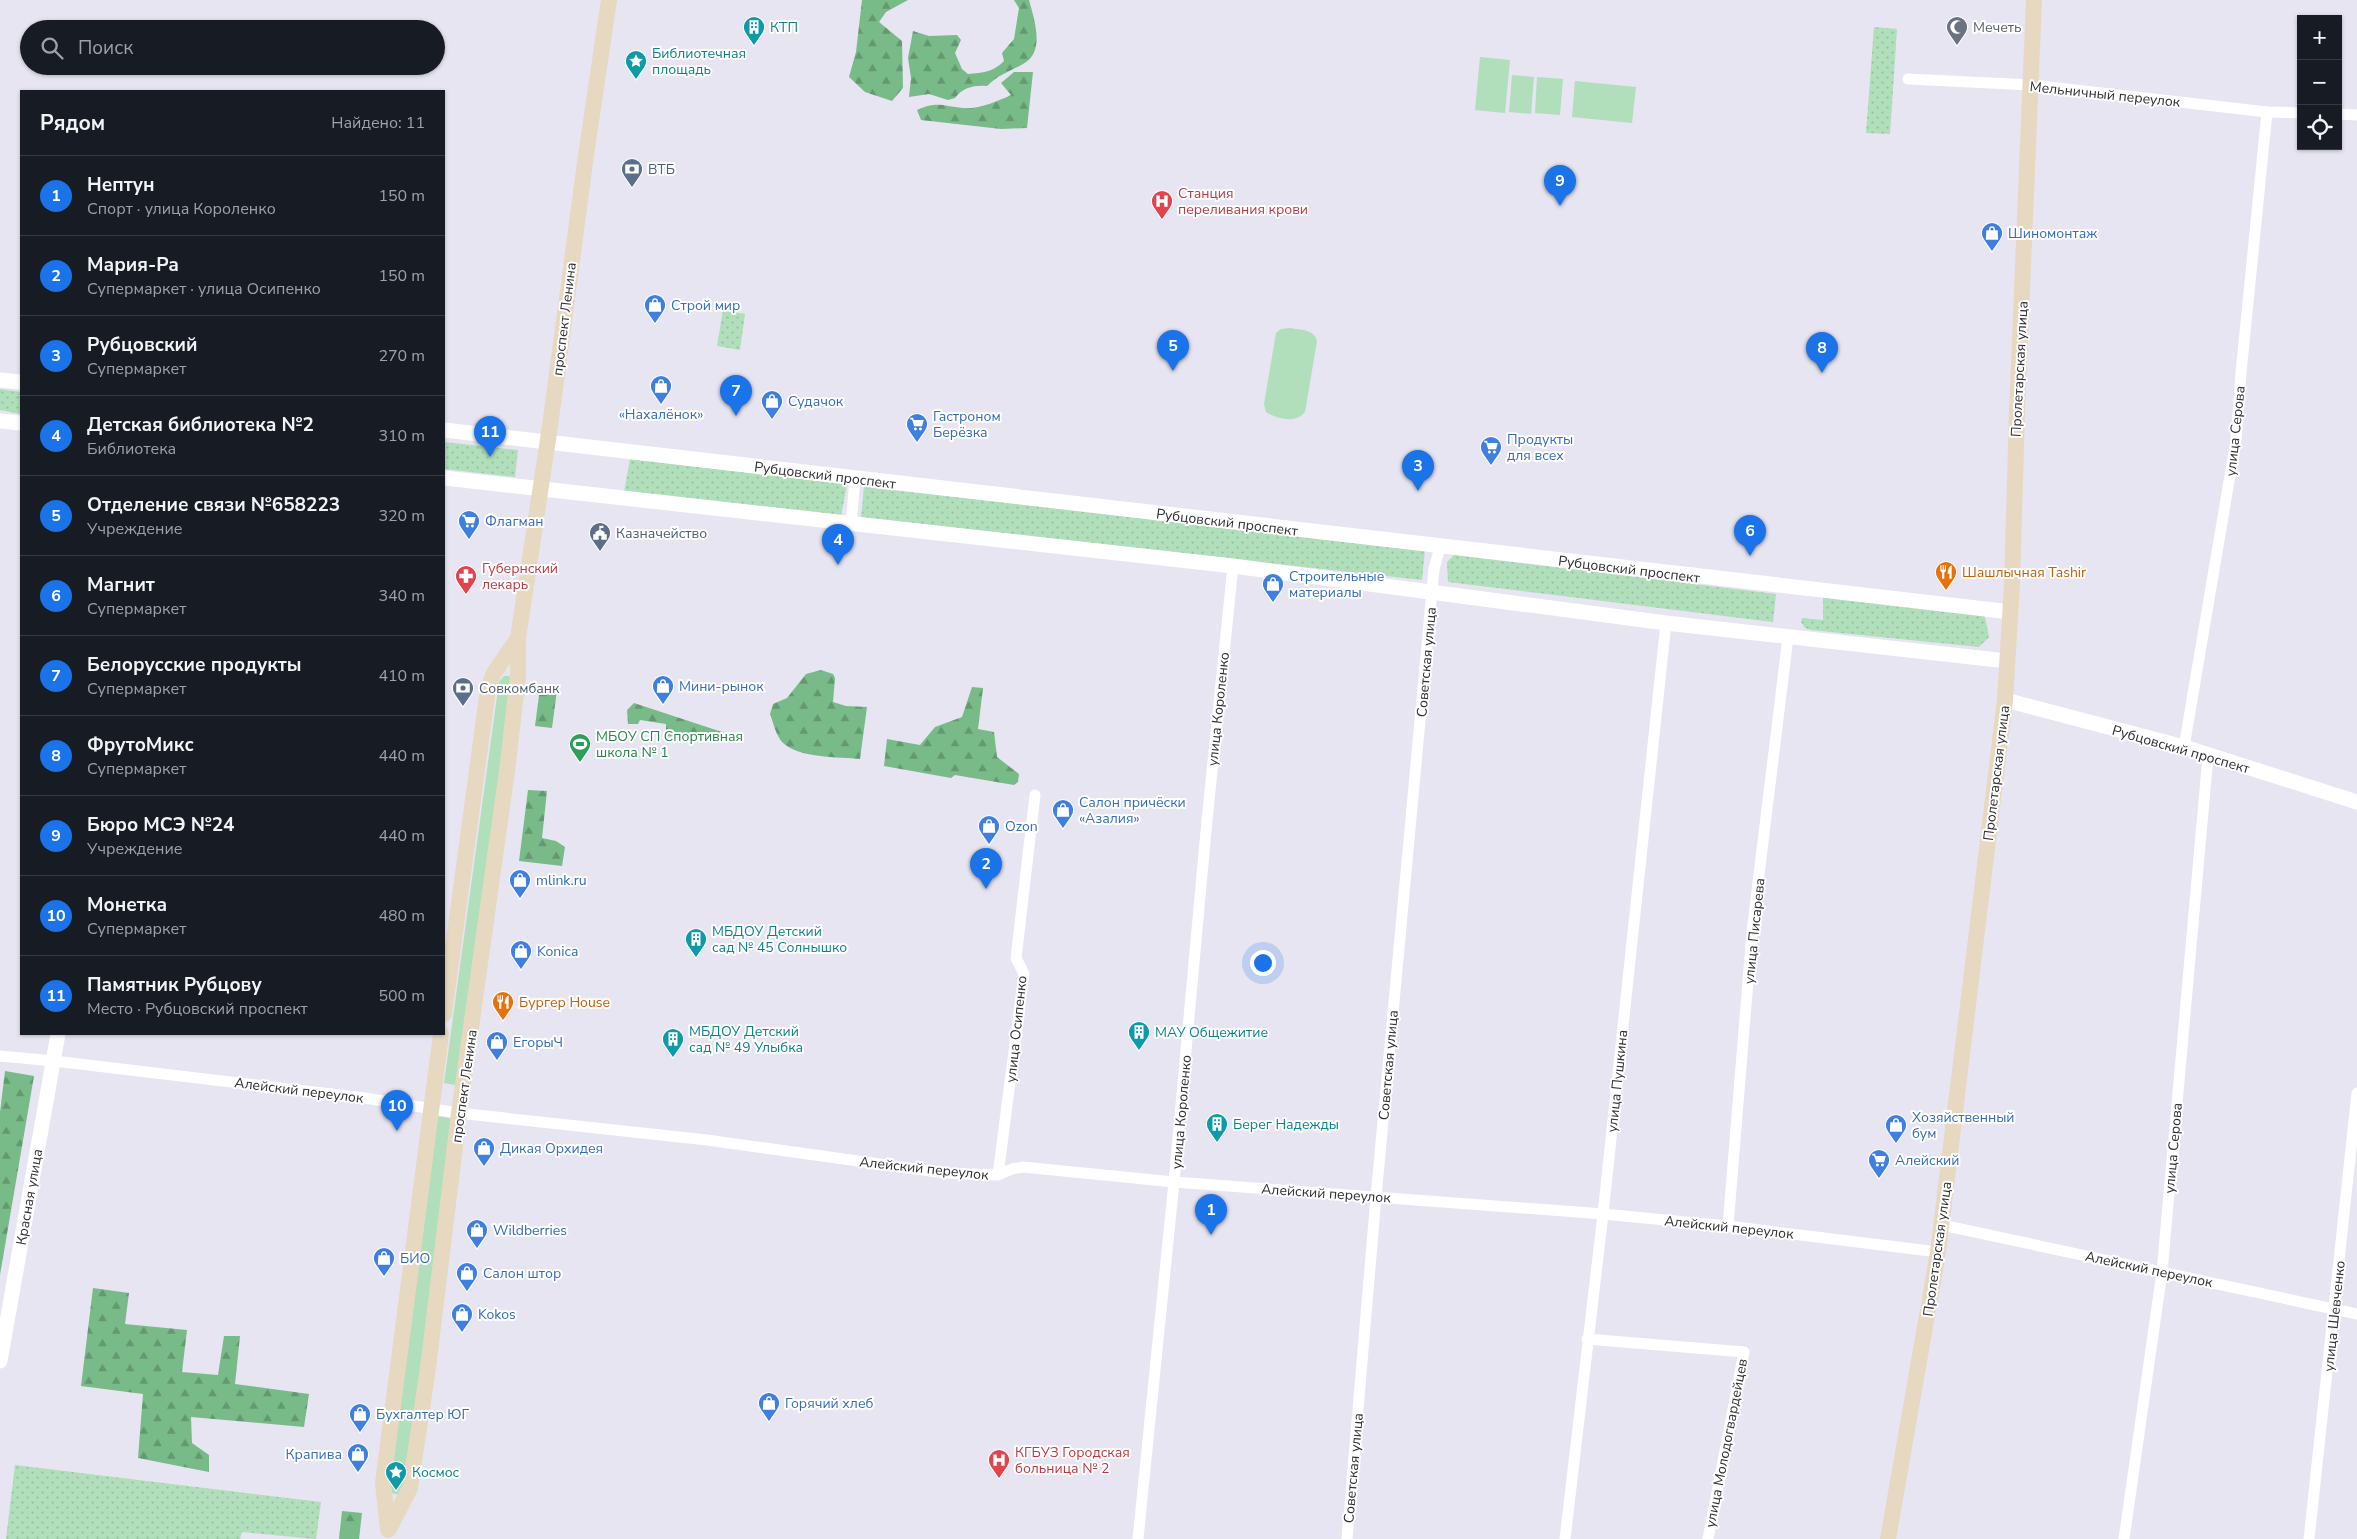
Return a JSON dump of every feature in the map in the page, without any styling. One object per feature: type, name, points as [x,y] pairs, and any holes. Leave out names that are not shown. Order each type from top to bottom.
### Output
[{"type":"main road","name":"проспект Ленина","points":[[388,1534],[410,1488],[428,1368],[459,1113],[507,771],[518,676],[518,638],[548,442],[586,155],[609,0]]},
{"type":"main road","name":"Пролетарская улица","points":[[1888,1539],[1942,1225],[2005,700],[2011,612],[2017,411],[2032,85],[2034,0]]},
{"type":"main road","name":"проспект Ленина","points":[[445,1007],[487,698],[494,673],[518,638]]},
{"type":"main road","points":[[494,673],[518,676]]},
{"type":"main road","name":"проспект Ленина","points":[[388,1534],[384,1489],[397,1369],[441,1035]]},
{"type":"main road","points":[[384,1489],[398,1496],[407,1494]]},
{"type":"street","name":"Мельничный переулок","points":[[1908,79],[2032,85],[2267,112],[2297,113]]},
{"type":"street","name":"улица Серова","points":[[2184,747],[2236,440],[2267,112]]},
{"type":"street","points":[[2342,114],[2357,115]]},
{"type":"street","points":[[0,380],[20,382]]},
{"type":"street","points":[[0,421],[20,424]]},
{"type":"street","name":"Рубцовский проспект","points":[[445,430],[2011,612]]},
{"type":"street","points":[[445,478],[1233,566],[1666,623],[2007,662]]},
{"type":"street","points":[[851,524],[855,479]]},
{"type":"street","name":"Советская улица","points":[[1347,1539],[1376,1198],[1434,569],[1440,547]]},
{"type":"street","name":"улица Короленко","points":[[1138,1539],[1233,566]]},
{"type":"street","name":"улица Пушкина","points":[[1565,1539],[1603,1214],[1666,623]]},
{"type":"street","name":"улица Писарева","points":[[1728,1226],[1752,932],[1788,637]]},
{"type":"street","name":"Рубцовский проспект","points":[[2005,700],[2184,747],[2357,802]]},
{"type":"street","name":"улица Серова","points":[[2124,1539],[2162,1272],[2208,756]]},
{"type":"street","name":"улица Осипенко","points":[[998,1175],[1024,974],[1016,958],[1035,795]]},
{"type":"street","name":"Красная улица","points":[[0,1360],[58,1035]]},
{"type":"street","name":"Алейский переулок","points":[[0,1056],[54,1060],[365,1098],[459,1113],[707,1140],[944,1172],[998,1175],[1023,1167],[1174,1182],[1603,1214],[1728,1226],[1938,1252]]},
{"type":"street","name":"улица Шевченко","points":[[2309,1539],[2357,1093]]},
{"type":"street","name":"Алейский переулок","points":[[1942,1225],[2357,1314]]},
{"type":"street","name":"улица Молодогвардейцев","points":[[1587,1339],[1744,1352],[1708,1539]]},
{"type":"green space","points":[[862,0],[908,0],[886,12],[879,22],[902,41],[903,88],[892,101],[865,92],[849,77],[856,52]]},
{"type":"green space","points":[[1014,0],[1029,0],[1036,35],[1034,52],[1030,59],[1000,76],[987,86],[969,88],[962,91],[955,98],[948,100],[929,94],[909,97],[911,78],[908,58],[913,31],[929,36],[957,35],[961,40],[955,53],[962,69],[968,74],[987,71],[996,68],[1004,61],[1002,53],[1014,39],[1019,8]]},
{"type":"green space","points":[[1874,27],[1897,29],[1890,134],[1866,133]]},
{"type":"green space","points":[[1480,57],[1510,60],[1505,113],[1475,110]]},
{"type":"green space","points":[[1014,72],[1033,72],[1027,128],[1001,129],[921,120],[917,110],[924,107],[940,105],[974,108],[1011,95],[1001,83]]},
{"type":"green space","points":[[1512,75],[1534,77],[1531,114],[1509,112]]},
{"type":"green space","points":[[1537,77],[1563,79],[1560,115],[1535,113]]},
{"type":"green space","points":[[1575,81],[1636,87],[1632,123],[1572,117]]},
{"type":"green space","points":[[723,310],[745,314],[740,350],[717,346]]},
{"type":"green space","points":[[1290,328],[1310,332],[1317,341],[1305,412],[1297,418],[1286,419],[1275,417],[1266,412],[1264,404],[1276,333],[1281,329]]},
{"type":"green space","points":[[0,389],[20,392],[20,414],[0,410]]},
{"type":"green space","points":[[445,442],[518,450],[515,477],[445,469]]},
{"type":"green space","points":[[630,459],[847,484],[841,517],[624,493]]},
{"type":"green space","points":[[864,487],[1425,549],[1422,580],[861,518]]},
{"type":"green space","points":[[1454,555],[1776,594],[1773,622],[1448,582],[1447,562]]},
{"type":"green space","points":[[1823,597],[1977,612],[1985,617],[1989,637],[1979,647],[1805,628],[1801,622],[1802,618],[1823,620]]},
{"type":"green space","points":[[821,670],[833,674],[835,678],[833,702],[846,706],[867,707],[860,759],[819,756],[798,751],[782,742],[776,732],[770,714],[773,704],[787,698],[806,674]]},
{"type":"green space","points":[[504,676],[509,676],[512,681],[460,1086],[444,1083],[499,682]]},
{"type":"green space","points":[[972,687],[983,688],[978,729],[994,732],[997,757],[1019,774],[1018,782],[1014,785],[955,775],[951,778],[884,766],[887,739],[920,745],[935,727],[962,717]]},
{"type":"green space","points":[[540,688],[557,690],[552,728],[535,726]]},
{"type":"green space","points":[[634,703],[725,733],[730,736],[729,741],[666,736],[666,724],[640,720],[638,724],[628,724],[627,710]]},
{"type":"green space","points":[[528,790],[547,791],[542,838],[556,841],[565,847],[562,866],[519,861]]},
{"type":"green space","points":[[5,1071],[34,1076],[0,1275],[0,1112]]},
{"type":"green space","points":[[436,1116],[455,1119],[405,1490],[400,1495],[391,1493],[387,1484]]},
{"type":"green space","points":[[93,1288],[129,1293],[125,1324],[187,1330],[182,1372],[218,1375],[224,1336],[240,1336],[235,1384],[309,1394],[304,1427],[191,1417],[192,1443],[209,1455],[209,1472],[138,1458],[143,1394],[81,1386]]},
{"type":"green space","points":[[15,1465],[321,1502],[316,1539],[242,1532],[240,1539],[6,1539]]},
{"type":"green space","points":[[342,1511],[362,1513],[359,1539],[339,1539]]},
{"type":"place","name":"КТП","points":[[754,46]]},
{"type":"place","name":"Мечеть","points":[[1957,46]]},
{"type":"place","name":"Библиотечная площадь","points":[[636,80]]},
{"type":"place","name":"ВТБ","points":[[632,188]]},
{"type":"place","name":"Бюро МСЭ №24","points":[[1560,206]]},
{"type":"place","name":"Станция переливания крови","points":[[1162,220]]},
{"type":"place","name":"Шиномонтаж","points":[[1992,252]]},
{"type":"place","name":"Строй мир","points":[[655,324]]},
{"type":"place","name":"Отделение связи №658223","points":[[1173,371]]},
{"type":"place","name":"ФрутоМикс","points":[[1822,373]]},
{"type":"place","name":"«Нахалёнок»","points":[[661,405]]},
{"type":"place","name":"Белорусские продукты","points":[[736,416]]},
{"type":"place","name":"Судачок","points":[[772,420]]},
{"type":"place","name":"Гастроном Берёзка","points":[[917,443]]},
{"type":"place","name":"Памятник Рубцову","points":[[490,457]]},
{"type":"place","name":"Продукты для всех","points":[[1491,466]]},
{"type":"place","name":"Рубцовский","points":[[1418,491]]},
{"type":"place","name":"Флагман","points":[[469,540]]},
{"type":"place","name":"Казначейство","points":[[600,552]]},
{"type":"place","name":"Магнит","points":[[1750,556]]},
{"type":"place","name":"Детская библиотека №2","points":[[838,565]]},
{"type":"place","name":"Шашлычная Tashir","points":[[1946,591]]},
{"type":"place","name":"Губернский лекарь","points":[[466,595]]},
{"type":"place","name":"Строительные материалы","points":[[1273,603]]},
{"type":"place","name":"Мини-рынок","points":[[663,705]]},
{"type":"place","name":"Совкомбанк","points":[[463,707]]},
{"type":"place","name":"МБОУ СП Спортивная школа № 1","points":[[580,763]]},
{"type":"place","name":"Салон причёски «Азалия»","points":[[1063,829]]},
{"type":"place","name":"Ozon","points":[[989,845]]},
{"type":"place","name":"Мария-Ра","points":[[986,889]]},
{"type":"place","name":"mlink.ru","points":[[520,899]]},
{"type":"place","name":"МБДОУ Детский сад № 45 Солнышко","points":[[696,958]]},
{"type":"place","name":"Konica","points":[[521,970]]},
{"type":"place","name":"Бургер House","points":[[503,1021]]},
{"type":"place","name":"МАУ Общежитие","points":[[1139,1051]]},
{"type":"place","name":"МБДОУ Детский сад № 49 Улыбка","points":[[673,1058]]},
{"type":"place","name":"ЕгорыЧ","points":[[497,1061]]},
{"type":"place","name":"Монетка","points":[[397,1131]]},
{"type":"place","name":"Берег Надежды","points":[[1217,1143]]},
{"type":"place","name":"Хозяйственный бум","points":[[1896,1144]]},
{"type":"place","name":"Дикая Орхидея","points":[[484,1167]]},
{"type":"place","name":"Алейский","points":[[1879,1179]]},
{"type":"place","name":"Нептун","points":[[1211,1235]]},
{"type":"place","name":"Wildberries","points":[[477,1249]]},
{"type":"place","name":"БИО","points":[[384,1277]]},
{"type":"place","name":"Салон штор","points":[[467,1292]]},
{"type":"place","name":"Kokos","points":[[462,1333]]},
{"type":"place","name":"Горячий хлеб","points":[[769,1422]]},
{"type":"place","name":"Бухгалтер ЮГ","points":[[360,1433]]},
{"type":"place","name":"Крапива","points":[[358,1473]]},
{"type":"place","name":"КГБУЗ Городская больница № 2","points":[[999,1479]]},
{"type":"place","name":"Космос","points":[[396,1491]]}]
